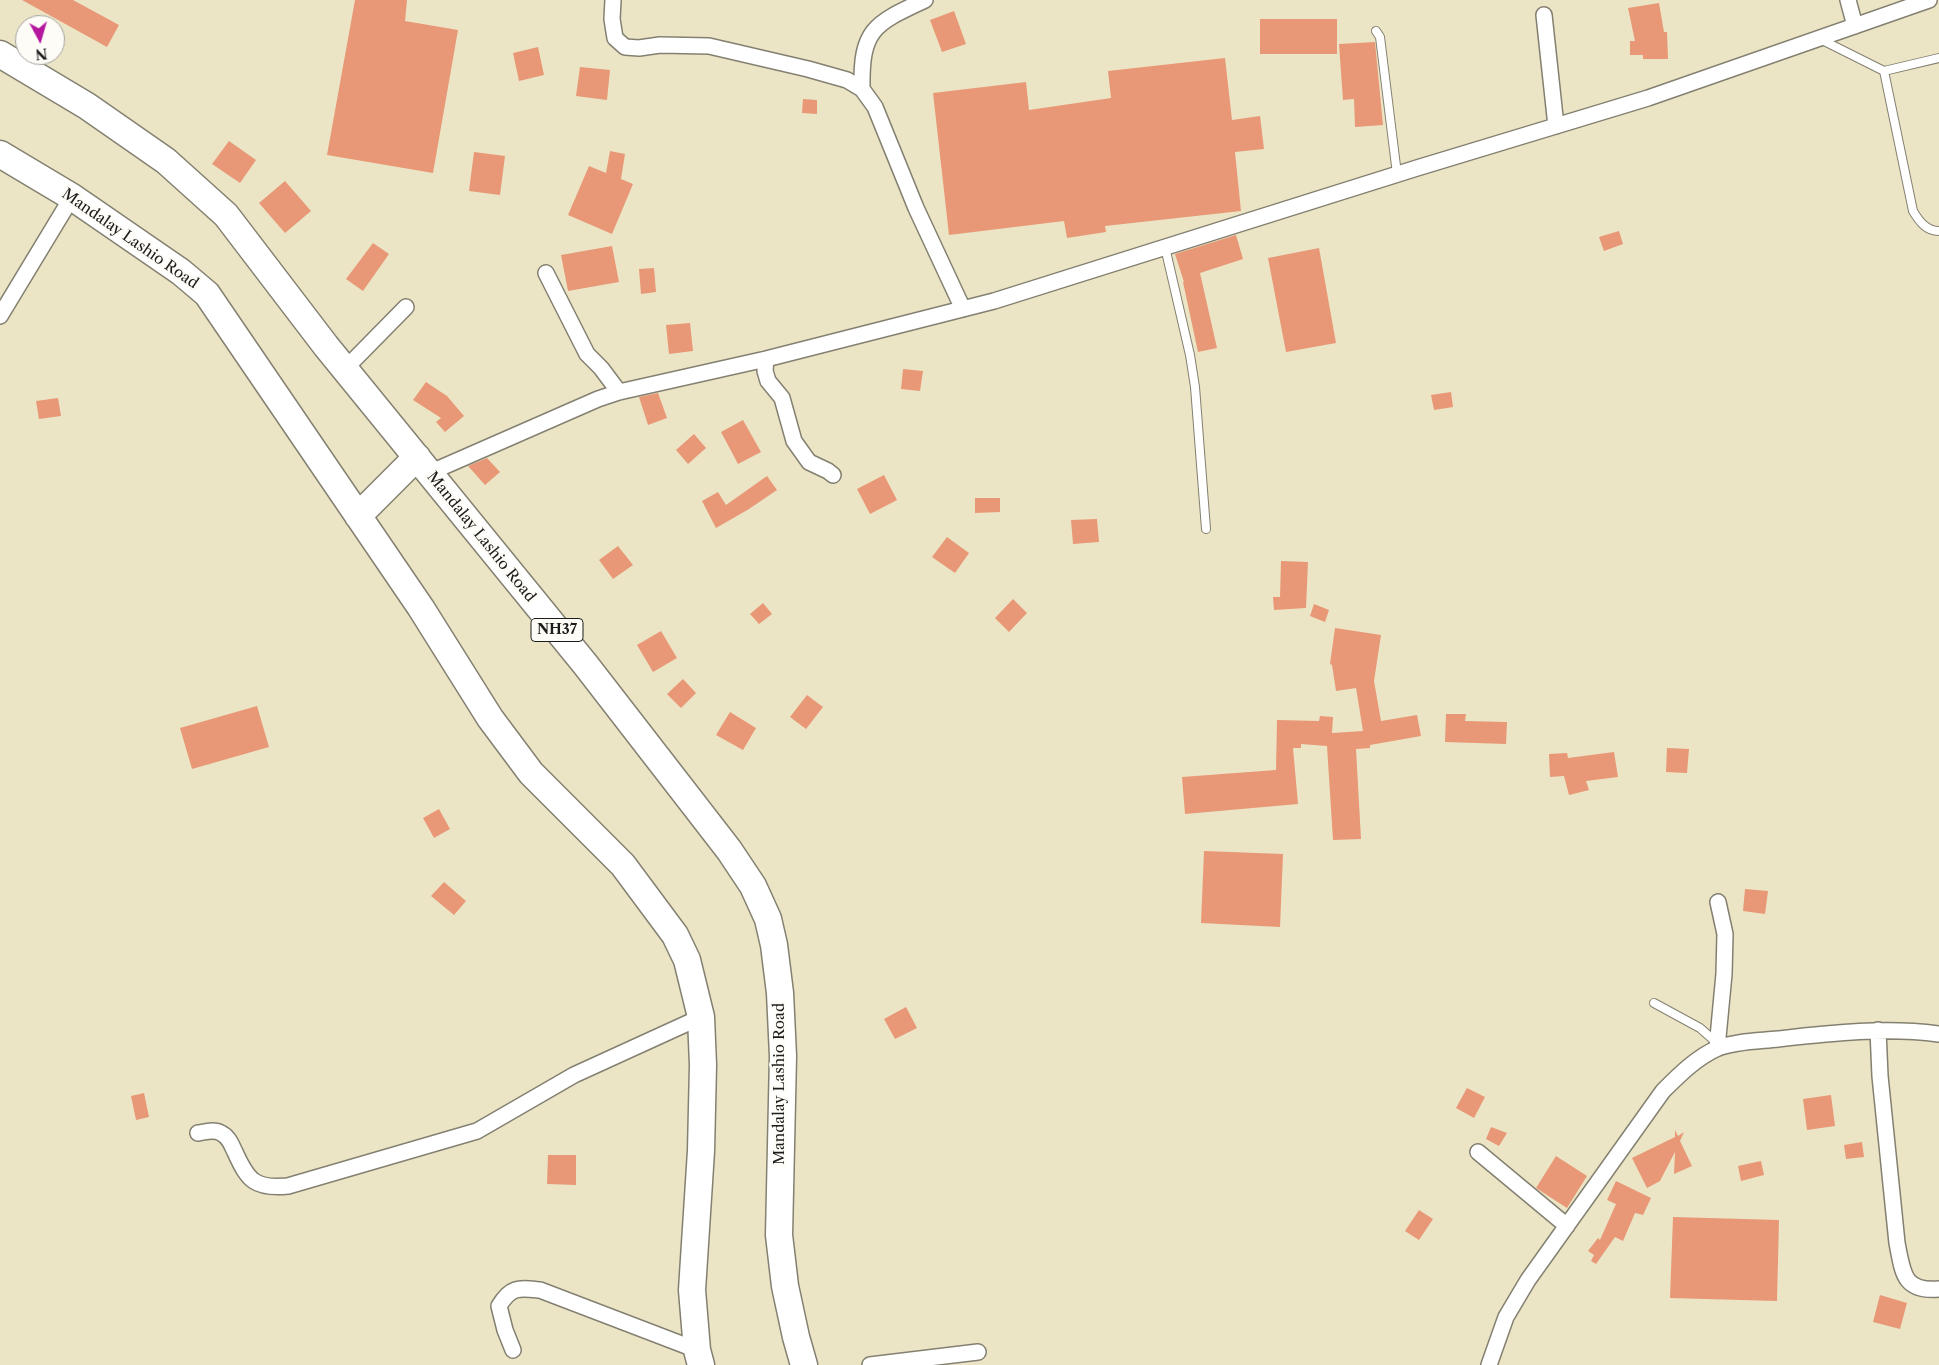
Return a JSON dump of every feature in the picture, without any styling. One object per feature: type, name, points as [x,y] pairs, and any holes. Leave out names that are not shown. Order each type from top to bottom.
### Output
[{"type":"highway","name":"Mandalay Lashio Road","points":[[0,54],[87,106],[166,161],[226,215],[345,369],[585,664],[729,850],[753,886],[768,919],[778,974],[783,1056],[779,1235],[785,1286],[804,1365]]},
{"type":"highway","name":"Mandalay Lashio Road","points":[[0,154],[72,197],[181,272],[207,294],[421,608],[490,718],[512,749],[531,772],[623,865],[675,936],[687,960],[701,1017],[703,1065],[701,1151],[692,1290],[699,1357]]},
{"type":"highway","points":[[358,516],[423,465]]},
{"type":"street","points":[[613,0],[612,19],[615,38],[625,47],[709,46],[808,69],[847,80],[862,89],[875,107],[916,208],[963,309]]},
{"type":"street","points":[[862,89],[862,60],[872,32],[890,16],[925,0]]},
{"type":"street","points":[[1848,0],[1855,26]]},
{"type":"street","points":[[423,465],[619,392],[766,359],[963,309],[1648,98],[1930,0]]},
{"type":"street","points":[[1544,15],[1556,126]]},
{"type":"street","points":[[0,316],[72,197]]},
{"type":"street","points":[[546,273],[587,354],[601,368],[619,392]]},
{"type":"street","points":[[345,369],[406,307]]},
{"type":"street","points":[[766,359],[765,371],[768,381],[782,398],[794,441],[809,462],[833,475]]},
{"type":"street","points":[[1717,1046],[1724,974],[1724,934],[1718,902]]},
{"type":"street","points":[[198,1133],[214,1131],[221,1133],[229,1139],[242,1167],[258,1185],[288,1186],[477,1131],[574,1075],[701,1017]]},
{"type":"street","points":[[1878,1030],[1880,1076],[1897,1243],[1902,1270],[1906,1280],[1915,1287],[1929,1290],[1939,1289]]},
{"type":"street","points":[[1489,1365],[1506,1317],[1528,1280],[1663,1091],[1689,1066],[1717,1046],[1739,1043],[1878,1030],[1939,1034]]},
{"type":"street","points":[[1478,1152],[1567,1226]]},
{"type":"street","points":[[513,1350],[505,1330],[499,1306],[507,1293],[520,1288],[540,1290],[699,1357]]},
{"type":"street","points":[[870,1365],[978,1352]]},
{"type":"lane","points":[[1376,31],[1380,37],[1397,174]]},
{"type":"lane","points":[[1820,39],[1884,71],[1939,58]]},
{"type":"lane","points":[[1884,71],[1913,211],[1920,224],[1939,231]]},
{"type":"lane","points":[[1164,247],[1190,355],[1195,387],[1206,530]]},
{"type":"lane","points":[[1654,1003],[1700,1028],[1717,1046]]},
{"type":"building","points":[[22,0],[73,0],[119,25],[107,47],[65,24],[65,15],[49,15]]},
{"type":"building","points":[[355,0],[407,0],[405,21],[458,30],[433,173],[327,155]]},
{"type":"building","points":[[1659,3],[1664,32],[1667,32],[1668,59],[1643,59],[1643,55],[1630,55],[1630,41],[1635,41],[1628,8]]},
{"type":"building","points":[[954,11],[966,44],[942,52],[930,20]]},
{"type":"building","points":[[1260,19],[1337,19],[1337,54],[1260,54]]},
{"type":"building","points":[[1375,42],[1383,125],[1355,127],[1354,99],[1343,100],[1339,44]]},
{"type":"building","points":[[538,47],[544,75],[519,81],[513,53]]},
{"type":"building","points":[[1225,58],[1232,120],[1260,116],[1264,149],[1235,152],[1241,211],[1105,226],[1106,232],[1067,238],[1064,221],[949,235],[933,93],[1026,82],[1029,110],[1111,98],[1108,71]]},
{"type":"building","points":[[580,67],[610,70],[607,100],[576,96]]},
{"type":"building","points":[[803,99],[817,100],[817,114],[802,113]]},
{"type":"building","points":[[229,141],[256,160],[240,183],[212,164]]},
{"type":"building","points":[[610,151],[625,154],[621,179],[633,184],[612,234],[568,215],[589,166],[606,173]]},
{"type":"building","points":[[474,152],[505,156],[500,195],[469,191]]},
{"type":"building","points":[[285,181],[311,211],[285,233],[259,203]]},
{"type":"building","points":[[1619,231],[1623,244],[1604,251],[1599,237]]},
{"type":"building","points":[[1236,235],[1243,259],[1200,273],[1217,348],[1198,352],[1184,282],[1175,254]]},
{"type":"building","points":[[373,243],[389,254],[363,291],[346,279]]},
{"type":"building","points":[[612,246],[619,282],[568,291],[561,255]]},
{"type":"building","points":[[1319,248],[1336,343],[1286,352],[1268,258]]},
{"type":"building","points":[[654,268],[656,292],[641,294],[639,269]]},
{"type":"building","points":[[690,323],[693,351],[669,354],[666,325]]},
{"type":"building","points":[[903,369],[923,371],[920,391],[901,389]]},
{"type":"building","points":[[426,382],[447,396],[464,416],[445,432],[436,422],[441,418],[413,400]]},
{"type":"building","points":[[1451,392],[1453,407],[1434,410],[1431,395]]},
{"type":"building","points":[[658,393],[667,418],[648,425],[639,397]]},
{"type":"building","points":[[58,398],[61,416],[39,419],[36,401]]},
{"type":"building","points":[[743,420],[761,452],[738,464],[721,432]]},
{"type":"building","points":[[694,434],[706,448],[688,464],[676,450]]},
{"type":"building","points":[[487,458],[500,472],[485,485],[468,466]]},
{"type":"building","points":[[884,475],[897,500],[870,514],[857,489]]},
{"type":"building","points":[[767,476],[777,490],[716,528],[702,501],[718,492],[726,505]]},
{"type":"building","points":[[975,498],[1000,498],[1000,512],[975,513]]},
{"type":"building","points":[[1097,519],[1099,542],[1073,544],[1071,520]]},
{"type":"building","points":[[947,537],[969,553],[955,573],[932,557]]},
{"type":"building","points":[[618,546],[633,565],[613,579],[599,560]]},
{"type":"building","points":[[1281,561],[1308,562],[1306,608],[1274,610],[1273,597],[1280,597]]},
{"type":"building","points":[[1013,599],[1027,613],[1009,632],[995,618]]},
{"type":"building","points":[[763,603],[772,614],[759,624],[750,614]]},
{"type":"building","points":[[1314,604],[1329,610],[1325,622],[1310,616]]},
{"type":"building","points":[[1335,628],[1381,635],[1374,681],[1381,721],[1417,715],[1421,736],[1370,745],[1370,748],[1356,749],[1361,839],[1333,840],[1327,746],[1301,744],[1301,748],[1293,748],[1298,804],[1185,814],[1182,777],[1276,770],[1277,720],[1319,721],[1320,716],[1333,717],[1332,733],[1363,731],[1356,688],[1336,691],[1332,665],[1330,664]]},
{"type":"building","points":[[661,631],[677,658],[653,672],[637,645]]},
{"type":"building","points":[[683,679],[696,693],[681,708],[667,694]]},
{"type":"building","points":[[807,695],[823,707],[806,729],[790,717]]},
{"type":"building","points":[[257,706],[269,747],[192,769],[180,728]]},
{"type":"building","points":[[730,712],[756,728],[743,750],[716,735]]},
{"type":"building","points":[[1446,714],[1466,714],[1465,721],[1507,722],[1506,744],[1445,742]]},
{"type":"building","points":[[1667,748],[1689,749],[1687,773],[1666,772]]},
{"type":"building","points":[[1614,752],[1618,777],[1586,781],[1589,790],[1569,795],[1564,776],[1550,777],[1549,754],[1567,753],[1568,758]]},
{"type":"building","points":[[439,809],[450,829],[434,838],[423,818]]},
{"type":"building","points":[[1204,851],[1283,854],[1280,927],[1201,923]]},
{"type":"building","points":[[444,882],[466,901],[454,915],[431,896]]},
{"type":"building","points":[[1745,889],[1768,891],[1765,914],[1743,911]]},
{"type":"building","points":[[906,1007],[917,1028],[895,1039],[884,1019]]},
{"type":"building","points":[[1467,1088],[1485,1097],[1474,1118],[1456,1108]]},
{"type":"building","points":[[144,1093],[149,1117],[136,1120],[131,1096]]},
{"type":"building","points":[[1831,1095],[1835,1126],[1807,1130],[1803,1099]]},
{"type":"building","points":[[1491,1127],[1507,1133],[1499,1146],[1486,1139]]},
{"type":"building","points":[[1675,1130],[1678,1136],[1684,1132],[1680,1141],[1692,1166],[1674,1174],[1675,1152],[1660,1181],[1647,1188],[1632,1158],[1675,1137]]},
{"type":"building","points":[[1862,1142],[1864,1157],[1846,1159],[1844,1145]]},
{"type":"building","points":[[548,1155],[576,1155],[576,1185],[547,1184]]},
{"type":"building","points":[[1556,1156],[1587,1176],[1567,1208],[1536,1188]]},
{"type":"building","points":[[1761,1161],[1764,1175],[1741,1181],[1738,1166]]},
{"type":"building","points":[[1616,1181],[1651,1198],[1643,1215],[1635,1213],[1623,1241],[1615,1237],[1596,1264],[1591,1261],[1594,1255],[1588,1251],[1598,1238],[1600,1240],[1616,1204],[1607,1200]]},
{"type":"building","points":[[1419,1210],[1433,1219],[1419,1240],[1405,1231]]},
{"type":"building","points":[[1673,1217],[1779,1220],[1777,1301],[1670,1298]]},
{"type":"building","points":[[1880,1295],[1907,1303],[1900,1329],[1873,1322]]}]
